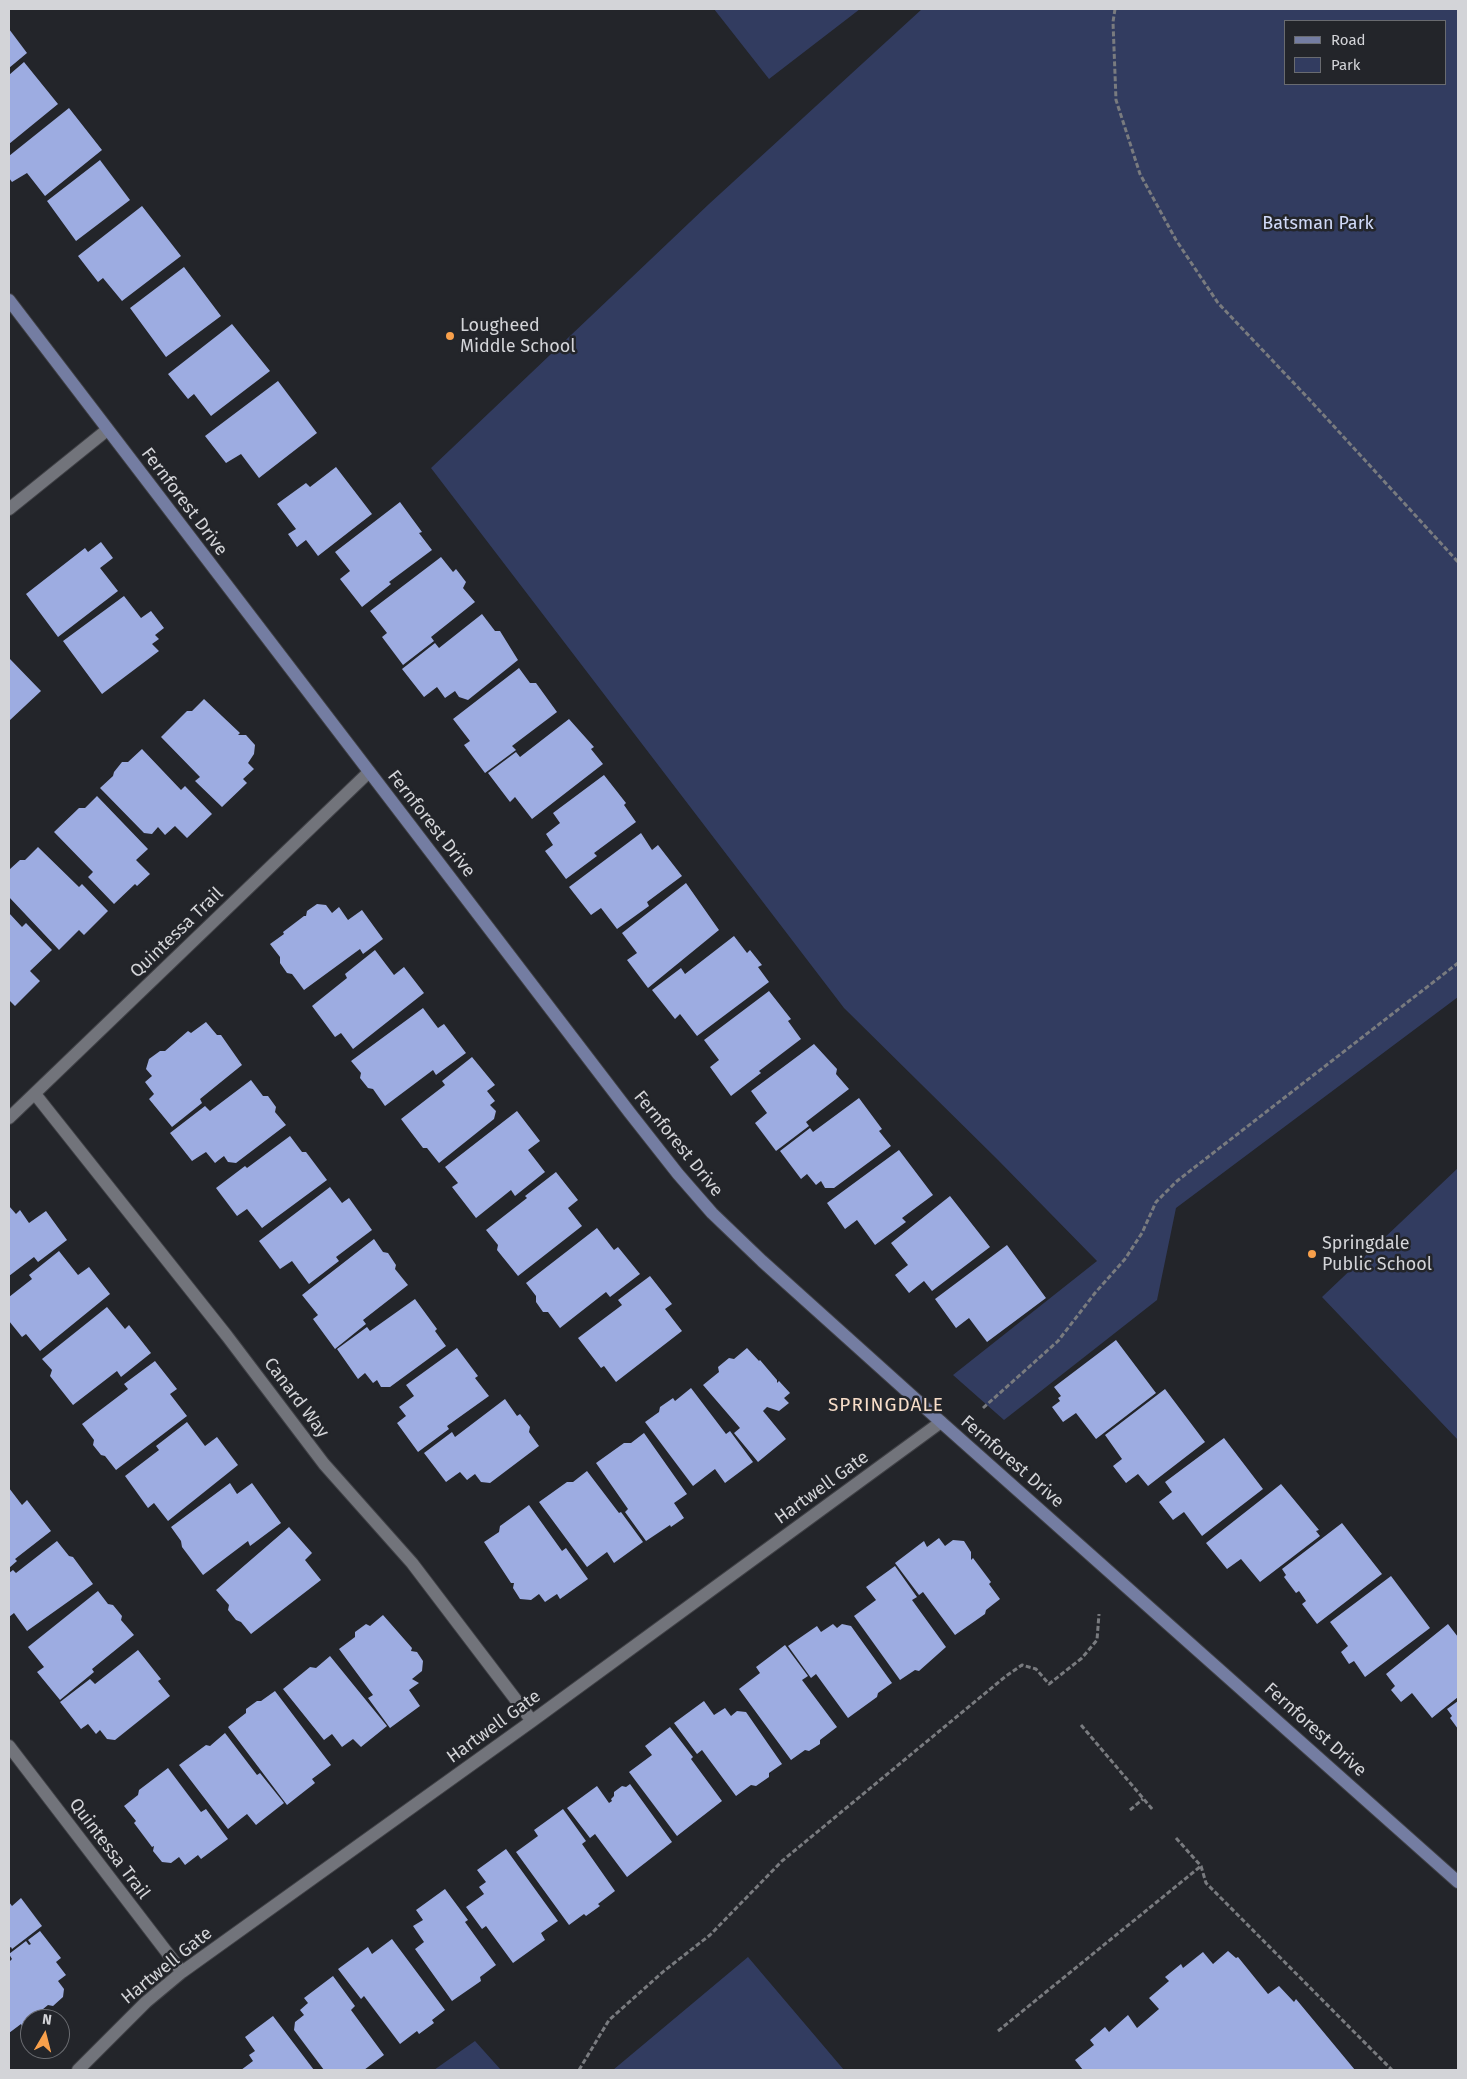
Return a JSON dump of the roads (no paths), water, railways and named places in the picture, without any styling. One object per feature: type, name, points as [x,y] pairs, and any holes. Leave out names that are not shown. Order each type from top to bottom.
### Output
[{"type":"street","name":"Fernforest Drive","points":[[9,300],[630,1113],[706,1206],[762,1261],[941,1422],[1458,1882]]},
{"type":"street","points":[[9,509],[107,430]]},
{"type":"street","name":"Quintessa Trail","points":[[9,1118],[369,772]]},
{"type":"street","name":"Canard Way","points":[[35,1094],[227,1336],[324,1464],[412,1563],[532,1721]]},
{"type":"street","name":"Hartwell Gate","points":[[78,2070],[146,2002],[182,1972],[532,1721],[941,1422]]},
{"type":"street","name":"Quintessa Trail","points":[[9,1746],[182,1972]]},
{"type":"place","name":"Lougheed Middle School","points":[[450,336]]},
{"type":"place","name":"Springdale Public School","points":[[1312,1254]]},
{"type":"district","name":"SPRINGDALE","points":[[886,1406]]},
{"type":"park label","name":"Batsman Park","points":[[1318,224]]}]
